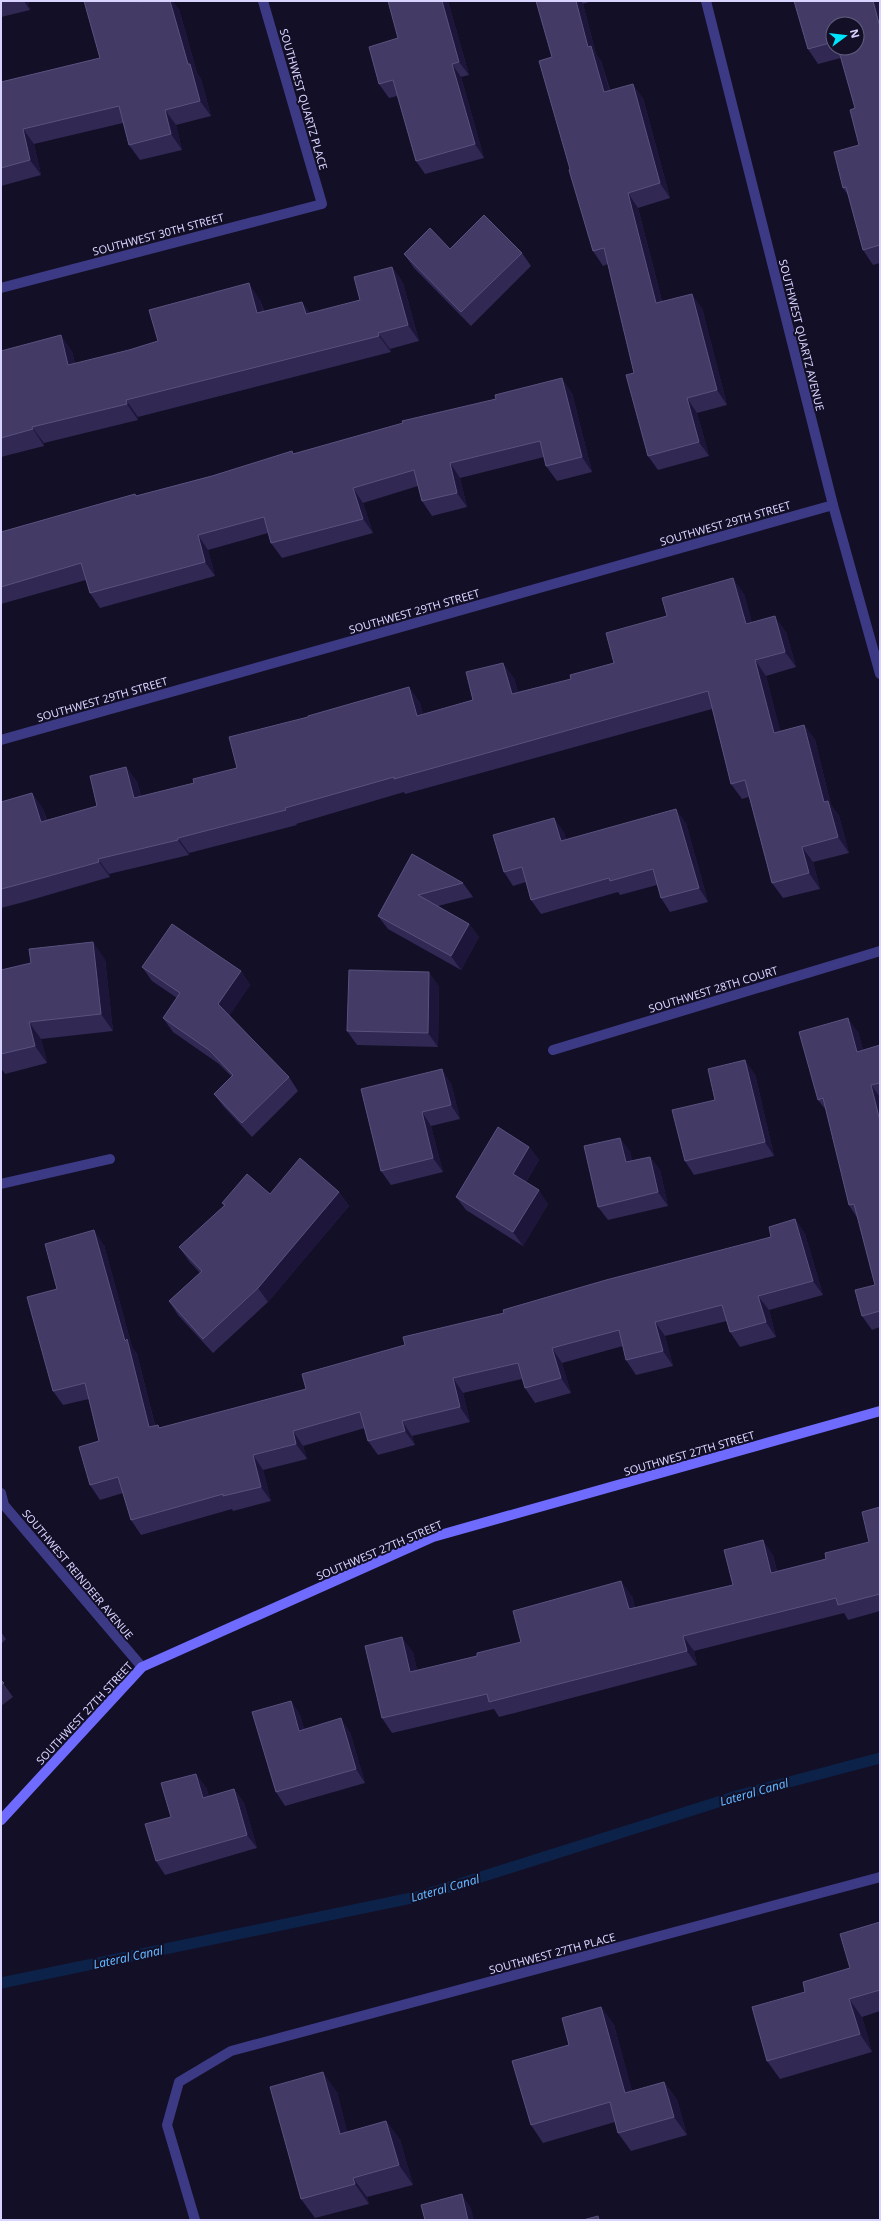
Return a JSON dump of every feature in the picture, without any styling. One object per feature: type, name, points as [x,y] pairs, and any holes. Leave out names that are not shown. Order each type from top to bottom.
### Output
[{"type":"main road","name":"SOUTHWEST 27TH STREET","points":[[1,1820],[142,1667],[433,1537],[880,1411]]},
{"type":"street","name":"SOUTHWEST QUARTZ PLACE","points":[[263,1],[322,204]]},
{"type":"street","name":"SOUTHWEST QUARTZ AVENUE","points":[[706,1],[833,505],[880,674]]},
{"type":"street","name":"SOUTHWEST 30TH STREET","points":[[1,288],[322,204]]},
{"type":"street","name":"SOUTHWEST 29TH STREET","points":[[1,740],[833,505]]},
{"type":"street","name":"SOUTHWEST 28TH COURT","points":[[553,1050],[880,951]]},
{"type":"street","points":[[1,1184],[110,1159]]},
{"type":"street","name":"SOUTHWEST REINDEER AVENUE","points":[[1,1493],[4,1505],[142,1667]]},
{"type":"street","name":"SOUTHWEST 27TH PLACE","points":[[195,2220],[167,2125],[179,2082],[231,2051],[880,1877]]},
{"type":"building","points":[[84,1],[170,1],[200,101],[165,110],[171,134],[129,145],[119,106],[23,129],[30,160],[1,168],[1,82],[100,58]]},
{"type":"building","points":[[388,1],[442,1],[459,62],[452,64],[475,144],[416,161],[393,80],[379,84],[369,47],[398,38]]},
{"type":"building","points":[[536,1],[576,1],[588,47],[591,46],[604,92],[633,84],[660,183],[628,193],[656,303],[692,294],[717,390],[687,398],[699,442],[648,456],[626,375],[634,373],[604,248],[593,251],[539,61],[552,57]]},
{"type":"building","points":[[794,1],[873,1],[880,27],[880,245],[863,250],[846,187],[843,188],[834,152],[859,145],[850,110],[855,108],[840,56],[865,56],[865,16],[825,16],[825,44],[808,49]]},
{"type":"building","points":[[484,215],[522,253],[461,312],[404,254],[430,228],[450,249]]},
{"type":"building","points":[[392,267],[408,325],[378,333],[379,336],[126,400],[127,404],[32,427],[33,429],[1,438],[1,351],[61,335],[68,365],[129,350],[158,341],[149,310],[249,283],[257,313],[302,302],[306,314],[360,300],[354,277]]},
{"type":"building","points":[[562,378],[582,457],[546,466],[540,441],[450,463],[457,493],[422,501],[414,470],[353,488],[363,519],[271,543],[264,517],[198,535],[205,562],[90,593],[81,563],[1,587],[1,532],[135,494],[136,496],[212,476],[292,451],[293,454],[403,423],[402,421],[496,399],[495,395]]},
{"type":"building","points":[[733,578],[746,624],[775,616],[785,652],[755,660],[774,733],[804,725],[824,802],[828,801],[838,837],[802,847],[809,873],[772,883],[745,780],[731,784],[708,691],[394,779],[394,777],[285,808],[286,810],[178,838],[178,840],[98,859],[99,862],[1,889],[1,802],[32,793],[41,822],[97,806],[90,776],[126,767],[134,798],[194,783],[193,779],[237,768],[229,737],[308,717],[409,687],[417,716],[473,700],[466,672],[503,663],[512,694],[571,679],[570,675],[614,663],[606,633],[667,616],[662,598]]},
{"type":"building","points":[[676,809],[699,888],[661,898],[653,869],[610,881],[609,878],[531,900],[522,867],[504,872],[493,835],[554,818],[561,841]]},
{"type":"building","points":[[412,854],[463,883],[418,895],[469,924],[451,956],[378,916]]},
{"type":"building","points":[[172,924],[241,971],[218,1004],[289,1077],[242,1123],[214,1094],[233,1075],[209,1050],[163,1018],[180,993],[142,967]]},
{"type":"building","points":[[93,942],[101,1014],[29,1022],[35,1046],[1,1054],[1,970],[31,963],[29,949]]},
{"type":"building","points":[[349,970],[429,972],[428,1033],[347,1031]]},
{"type":"building","points":[[848,1018],[857,1052],[880,1045],[880,1083],[871,1085],[880,1121],[880,1311],[862,1316],[855,1290],[875,1285],[854,1204],[849,1205],[823,1098],[818,1100],[799,1032]]},
{"type":"building","points":[[745,1060],[765,1142],[685,1161],[672,1110],[715,1100],[708,1069]]},
{"type":"building","points":[[442,1069],[451,1105],[422,1112],[433,1158],[381,1171],[361,1089]]},
{"type":"building","points":[[498,1127],[529,1147],[513,1174],[539,1190],[513,1232],[456,1197]]},
{"type":"building","points":[[620,1138],[626,1162],[650,1157],[658,1192],[598,1207],[584,1146]]},
{"type":"building","points":[[300,1158],[339,1192],[258,1288],[203,1339],[169,1301],[202,1271],[179,1247],[225,1205],[222,1203],[247,1174],[270,1194]]},
{"type":"building","points":[[795,1219],[813,1281],[758,1296],[766,1322],[730,1332],[722,1305],[655,1322],[663,1351],[626,1360],[619,1330],[552,1348],[561,1378],[525,1388],[518,1363],[453,1378],[460,1407],[402,1421],[405,1431],[368,1441],[360,1412],[293,1431],[296,1444],[253,1455],[261,1487],[223,1496],[223,1494],[131,1520],[118,1477],[90,1485],[79,1447],[99,1441],[85,1383],[53,1391],[27,1297],[57,1289],[45,1244],[94,1230],[125,1341],[127,1339],[149,1427],[158,1425],[159,1428],[306,1389],[302,1374],[405,1345],[403,1337],[504,1313],[503,1310],[606,1280],[771,1237],[769,1227]]},
{"type":"building","points":[[880,1507],[880,1594],[838,1605],[836,1598],[683,1636],[687,1651],[489,1702],[487,1694],[382,1718],[365,1646],[402,1637],[410,1672],[477,1656],[477,1653],[521,1642],[513,1611],[621,1581],[629,1609],[733,1585],[724,1550],[763,1540],[771,1573],[826,1559],[825,1553],[869,1542],[862,1512]]},
{"type":"building","points":[[291,1701],[299,1731],[341,1718],[356,1769],[276,1792],[252,1712]]},
{"type":"building","points":[[196,1774],[203,1798],[234,1789],[247,1835],[156,1861],[145,1824],[171,1817],[161,1783]]},
{"type":"building","points":[[880,1922],[880,1990],[849,1999],[860,2034],[767,2061],[752,2007],[805,1992],[803,1982],[850,1968],[840,1934]]},
{"type":"building","points":[[601,2007],[625,2093],[664,2082],[674,2117],[618,2133],[610,2102],[531,2125],[512,2061],[569,2045],[562,2018]]},
{"type":"building","points":[[323,2072],[340,2134],[386,2121],[399,2165],[353,2178],[355,2184],[301,2199],[270,2087]]},
{"type":"building","points":[[462,2194],[468,2220],[425,2220],[421,2205]]},
{"type":"building","points":[[598,2216],[599,2220],[583,2220]]},
{"type":"waterway","name":"Lateral Canal","points":[[1,1983],[421,1896],[740,1795],[880,1758]]}]
